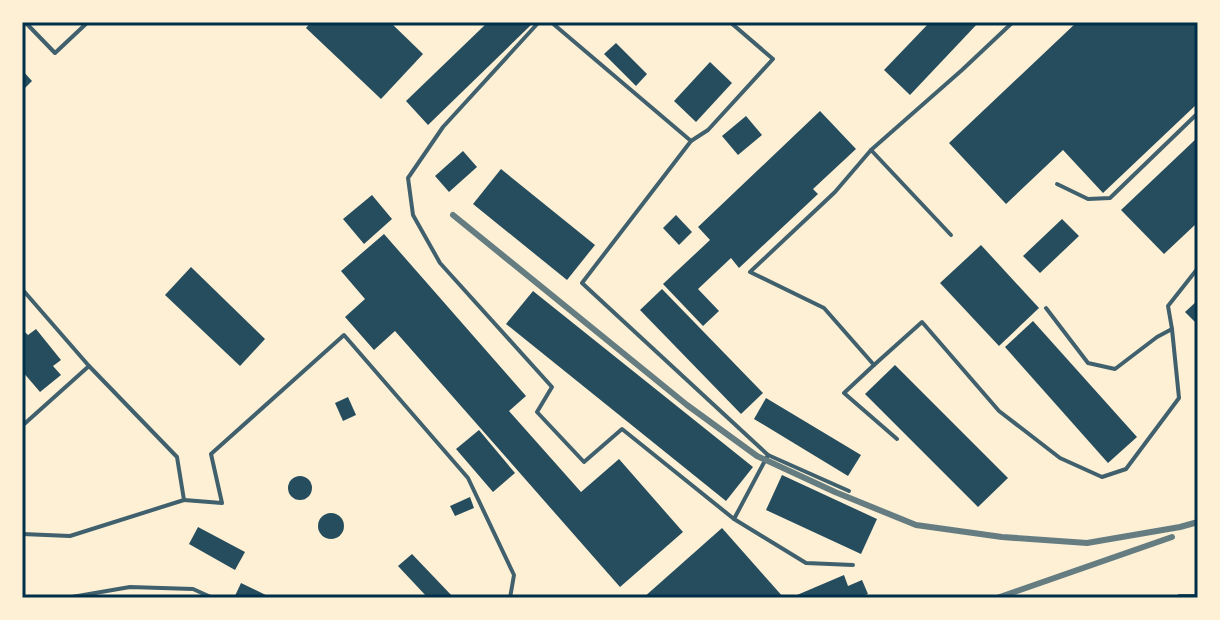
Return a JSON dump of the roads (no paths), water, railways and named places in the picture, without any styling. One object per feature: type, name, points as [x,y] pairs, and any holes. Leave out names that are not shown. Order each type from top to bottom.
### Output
[{"type":"street","points":[[1180,598],[1198,598]]},
{"type":"lane","points":[[25,22],[55,53],[88,22]]},
{"type":"lane","points":[[539,22],[443,127],[408,178],[413,215],[440,263],[552,387],[537,412],[584,462],[622,429],[734,519],[806,563],[853,565]]},
{"type":"lane","points":[[551,22],[691,141]]},
{"type":"lane","points":[[730,22],[773,59],[708,130],[691,141],[582,283],[768,455],[849,491]]},
{"type":"lane","points":[[874,365],[824,308],[750,272],[835,192],[871,150],[1013,22]]},
{"type":"lane","points":[[1057,184],[1088,199],[1110,198],[1198,113]]},
{"type":"lane","points":[[871,150],[951,235]]},
{"type":"lane","points":[[897,439],[844,393],[922,322],[999,411],[1060,458],[1102,477],[1126,469],[1179,398],[1168,306],[1198,268]]},
{"type":"lane","points":[[22,289],[89,366],[177,457],[184,500]]},
{"type":"lane","points":[[1046,308],[1088,363],[1115,369],[1172,329]]},
{"type":"lane","points":[[22,534],[70,536],[184,500],[222,503],[211,454],[344,335],[468,478],[514,575],[510,598]]},
{"type":"lane","points":[[22,426],[89,366]]},
{"type":"lane","points":[[734,519],[768,455]]},
{"type":"lane","points":[[66,598],[130,587],[193,589],[213,598]]},
{"type":"lane","points":[[360,598],[410,598]]},
{"type":"railway","points":[[453,215],[687,405],[757,456],[835,492],[916,525],[1002,537],[1087,543],[1198,522]]},
{"type":"railway","points":[[997,598],[1172,537]]}]
